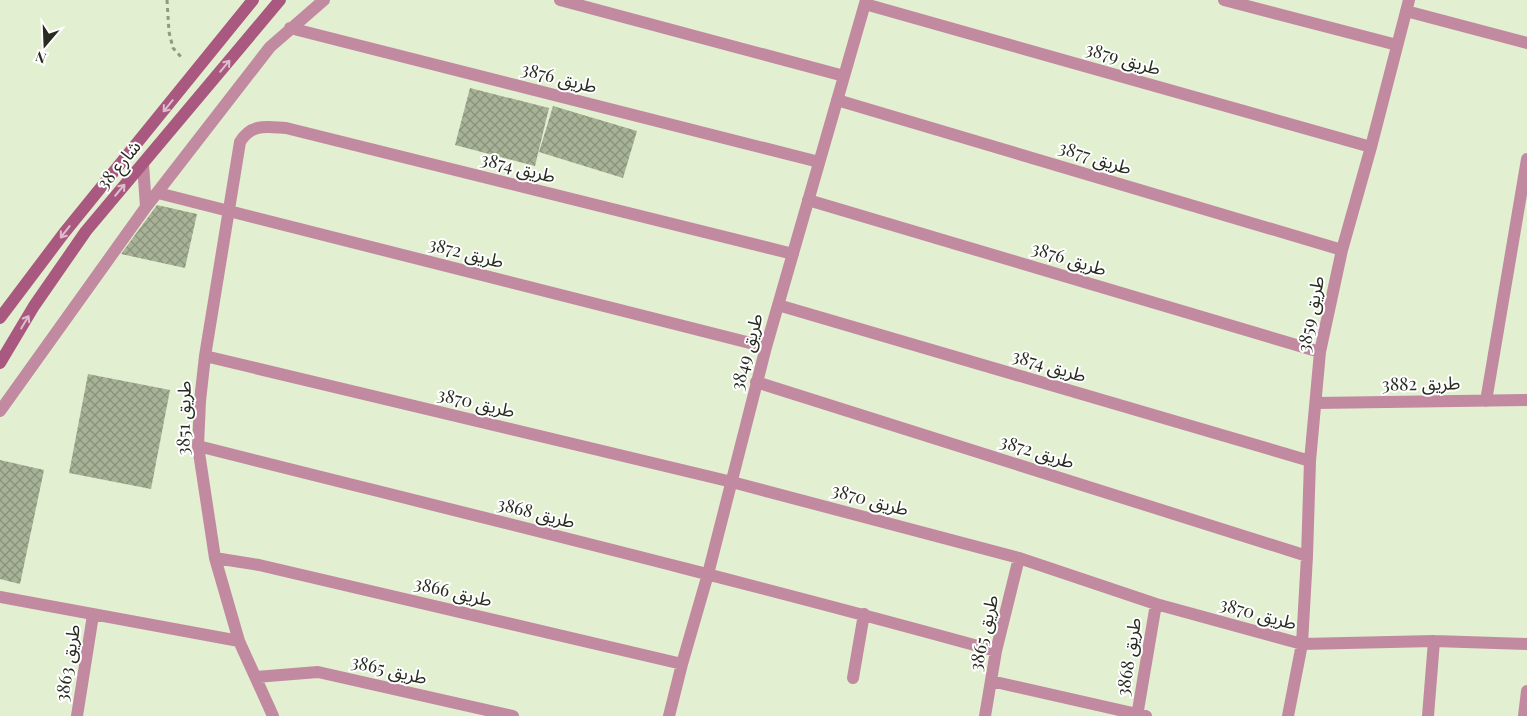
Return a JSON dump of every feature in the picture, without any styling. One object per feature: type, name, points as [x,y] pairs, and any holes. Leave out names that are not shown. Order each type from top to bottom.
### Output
[{"type":"street","name":"شارع 38","points":[[0,318],[64,232],[253,0]]},
{"type":"street","name":"شارع 38","points":[[0,363],[34,306],[86,231],[280,0]]},
{"type":"street","points":[[0,411],[146,207],[270,46],[324,0]]},
{"type":"street","points":[[560,0],[844,76]]},
{"type":"street","points":[[1224,0],[1397,45]]},
{"type":"street","name":"طريق 3849","points":[[669,716],[732,482],[756,382],[865,2]]},
{"type":"street","name":"طريق 3879","points":[[865,2],[1371,147]]},
{"type":"street","points":[[1408,5],[1527,43]]},
{"type":"street","name":"طريق 3859","points":[[1288,716],[1302,644],[1310,461],[1320,352],[1342,250],[1408,5]]},
{"type":"street","name":"طريق 3876","points":[[290,28],[819,162]]},
{"type":"street","name":"طريق 3877","points":[[837,100],[1342,250]]},
{"type":"street","name":"طريق 3874","points":[[240,142],[245,134],[259,127],[286,128],[793,254]]},
{"type":"street","name":"طريق 3851","points":[[240,142],[205,356],[198,446],[215,558],[239,641],[273,716]]},
{"type":"street","points":[[1486,401],[1527,159]]},
{"type":"street","points":[[143,164],[146,207]]},
{"type":"street","name":"طريق 3872","points":[[158,193],[766,347]]},
{"type":"street","name":"طريق 3876","points":[[808,200],[1320,352]]},
{"type":"street","name":"طريق 3874","points":[[778,305],[1310,461]]},
{"type":"street","name":"طريق 3870","points":[[205,356],[732,482],[1019,558],[1156,604],[1302,644],[1434,642],[1527,644]]},
{"type":"street","name":"طريق 3872","points":[[756,382],[1307,556]]},
{"type":"street","name":"طريق 3882","points":[[1316,403],[1527,400]]},
{"type":"street","name":"طريق 3868","points":[[198,446],[864,614],[996,651]]},
{"type":"street","name":"طريق 3866","points":[[215,558],[259,565],[682,664]]},
{"type":"street","name":"طريق 3865","points":[[985,716],[996,651],[1019,558]]},
{"type":"street","points":[[0,597],[239,641]]},
{"type":"street","name":"طريق 3868","points":[[1140,715],[1156,604]]},
{"type":"street","points":[[853,678],[864,614]]},
{"type":"street","name":"طريق 3863","points":[[77,716],[93,615]]},
{"type":"street","points":[[1428,716],[1434,642]]},
{"type":"street","name":"طريق 3865","points":[[256,677],[318,672],[513,716]]},
{"type":"street","points":[[990,681],[1140,715]]},
{"type":"street","points":[[1524,716],[1527,691]]},
{"type":"path","points":[[167,0],[169,32],[173,48],[196,72]]},
{"type":"building","points":[[470,88],[549,108],[535,166],[455,145]]},
{"type":"building","points":[[553,106],[637,131],[623,178],[539,152]]},
{"type":"building","points":[[157,205],[197,214],[185,268],[121,254]]},
{"type":"building","points":[[88,374],[170,390],[151,489],[69,473]]},
{"type":"building","points":[[0,460],[44,470],[20,584],[0,579]]}]
